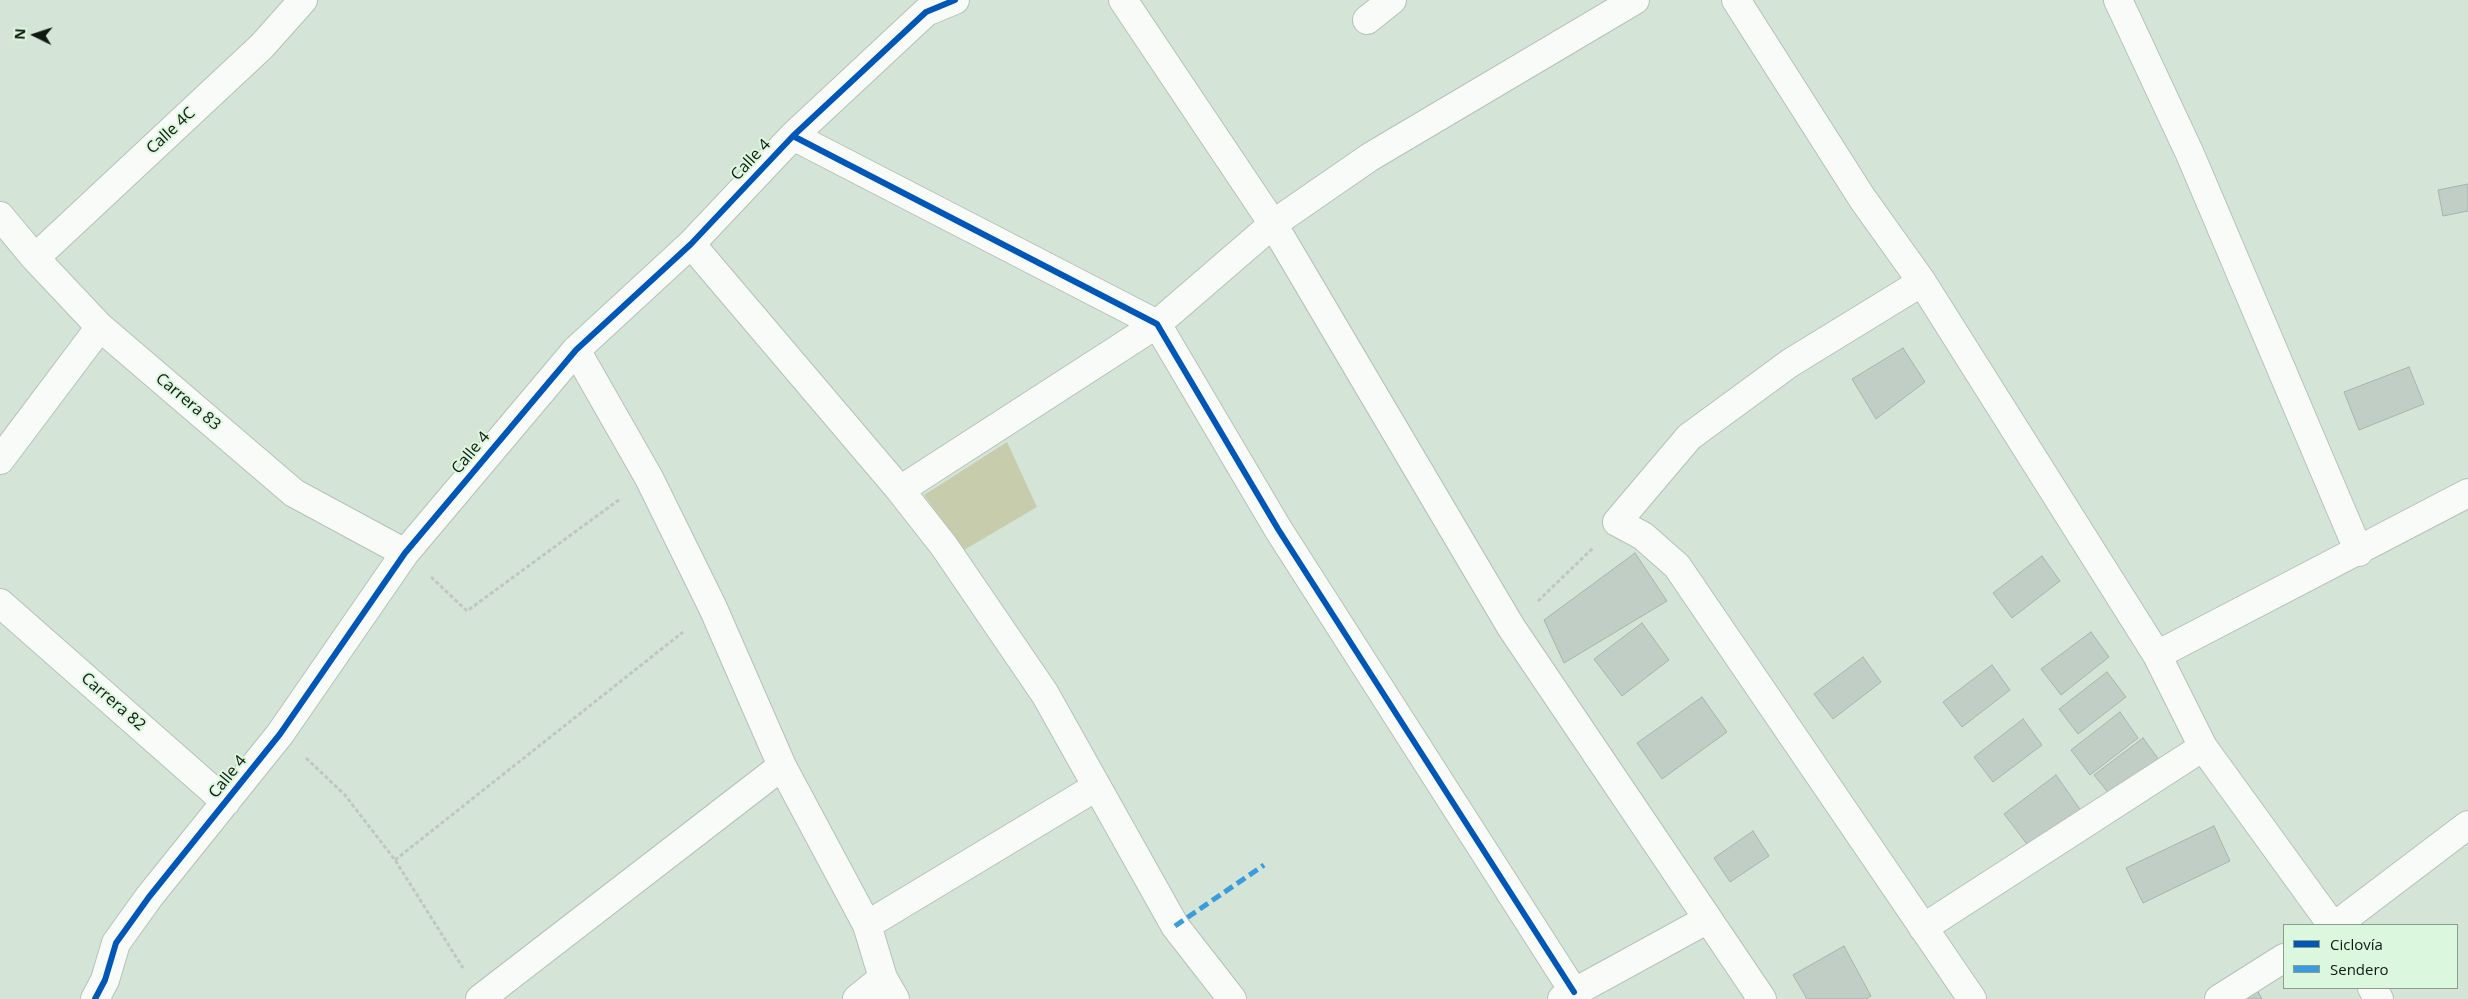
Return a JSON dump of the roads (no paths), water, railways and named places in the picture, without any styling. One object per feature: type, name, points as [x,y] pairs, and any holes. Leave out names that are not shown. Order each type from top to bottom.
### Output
[{"type":"street","name":"Calle 4C","points":[[35,258],[262,46],[303,0]]},
{"type":"street","name":"Calle 4","points":[[95,999],[105,980],[116,943],[149,897],[280,734],[405,553],[576,350],[691,244],[793,136],[922,6],[955,0]]},
{"type":"street","points":[[1123,0],[1272,224],[1511,626],[1762,999]]},
{"type":"street","points":[[1367,20],[1392,0]]},
{"type":"street","points":[[900,490],[1157,324],[1272,224],[1370,157],[1635,0]]},
{"type":"street","points":[[1736,0],[1862,198],[1922,282],[2157,655],[2203,747],[2333,924]]},
{"type":"street","points":[[2118,0],[2190,154],[2359,552]]},
{"type":"street","points":[[793,136],[1157,324],[1278,529],[1568,995],[1708,919]]},
{"type":"street","name":"Carrera 83","points":[[0,216],[35,258],[100,327],[294,493],[405,553]]},
{"type":"street","points":[[691,244],[900,490],[944,546],[1045,694],[1175,926],[1232,999]]},
{"type":"street","points":[[1922,282],[1790,362],[1689,437],[1617,522],[1643,536],[1677,566],[1972,999]]},
{"type":"street","points":[[0,460],[100,327]]},
{"type":"street","points":[[576,350],[649,478],[713,608],[782,766],[867,925],[889,989],[857,999]]},
{"type":"street","points":[[2157,655],[2359,552],[2468,493]]},
{"type":"street","name":"Carrera 82","points":[[0,603],[226,802]]},
{"type":"street","points":[[1923,928],[2203,747]]},
{"type":"street","points":[[481,998],[782,766]]},
{"type":"street","points":[[867,925],[1096,787]]},
{"type":"street","points":[[2335,924],[2468,826]]},
{"type":"street","points":[[2219,999],[2283,959]]}]
